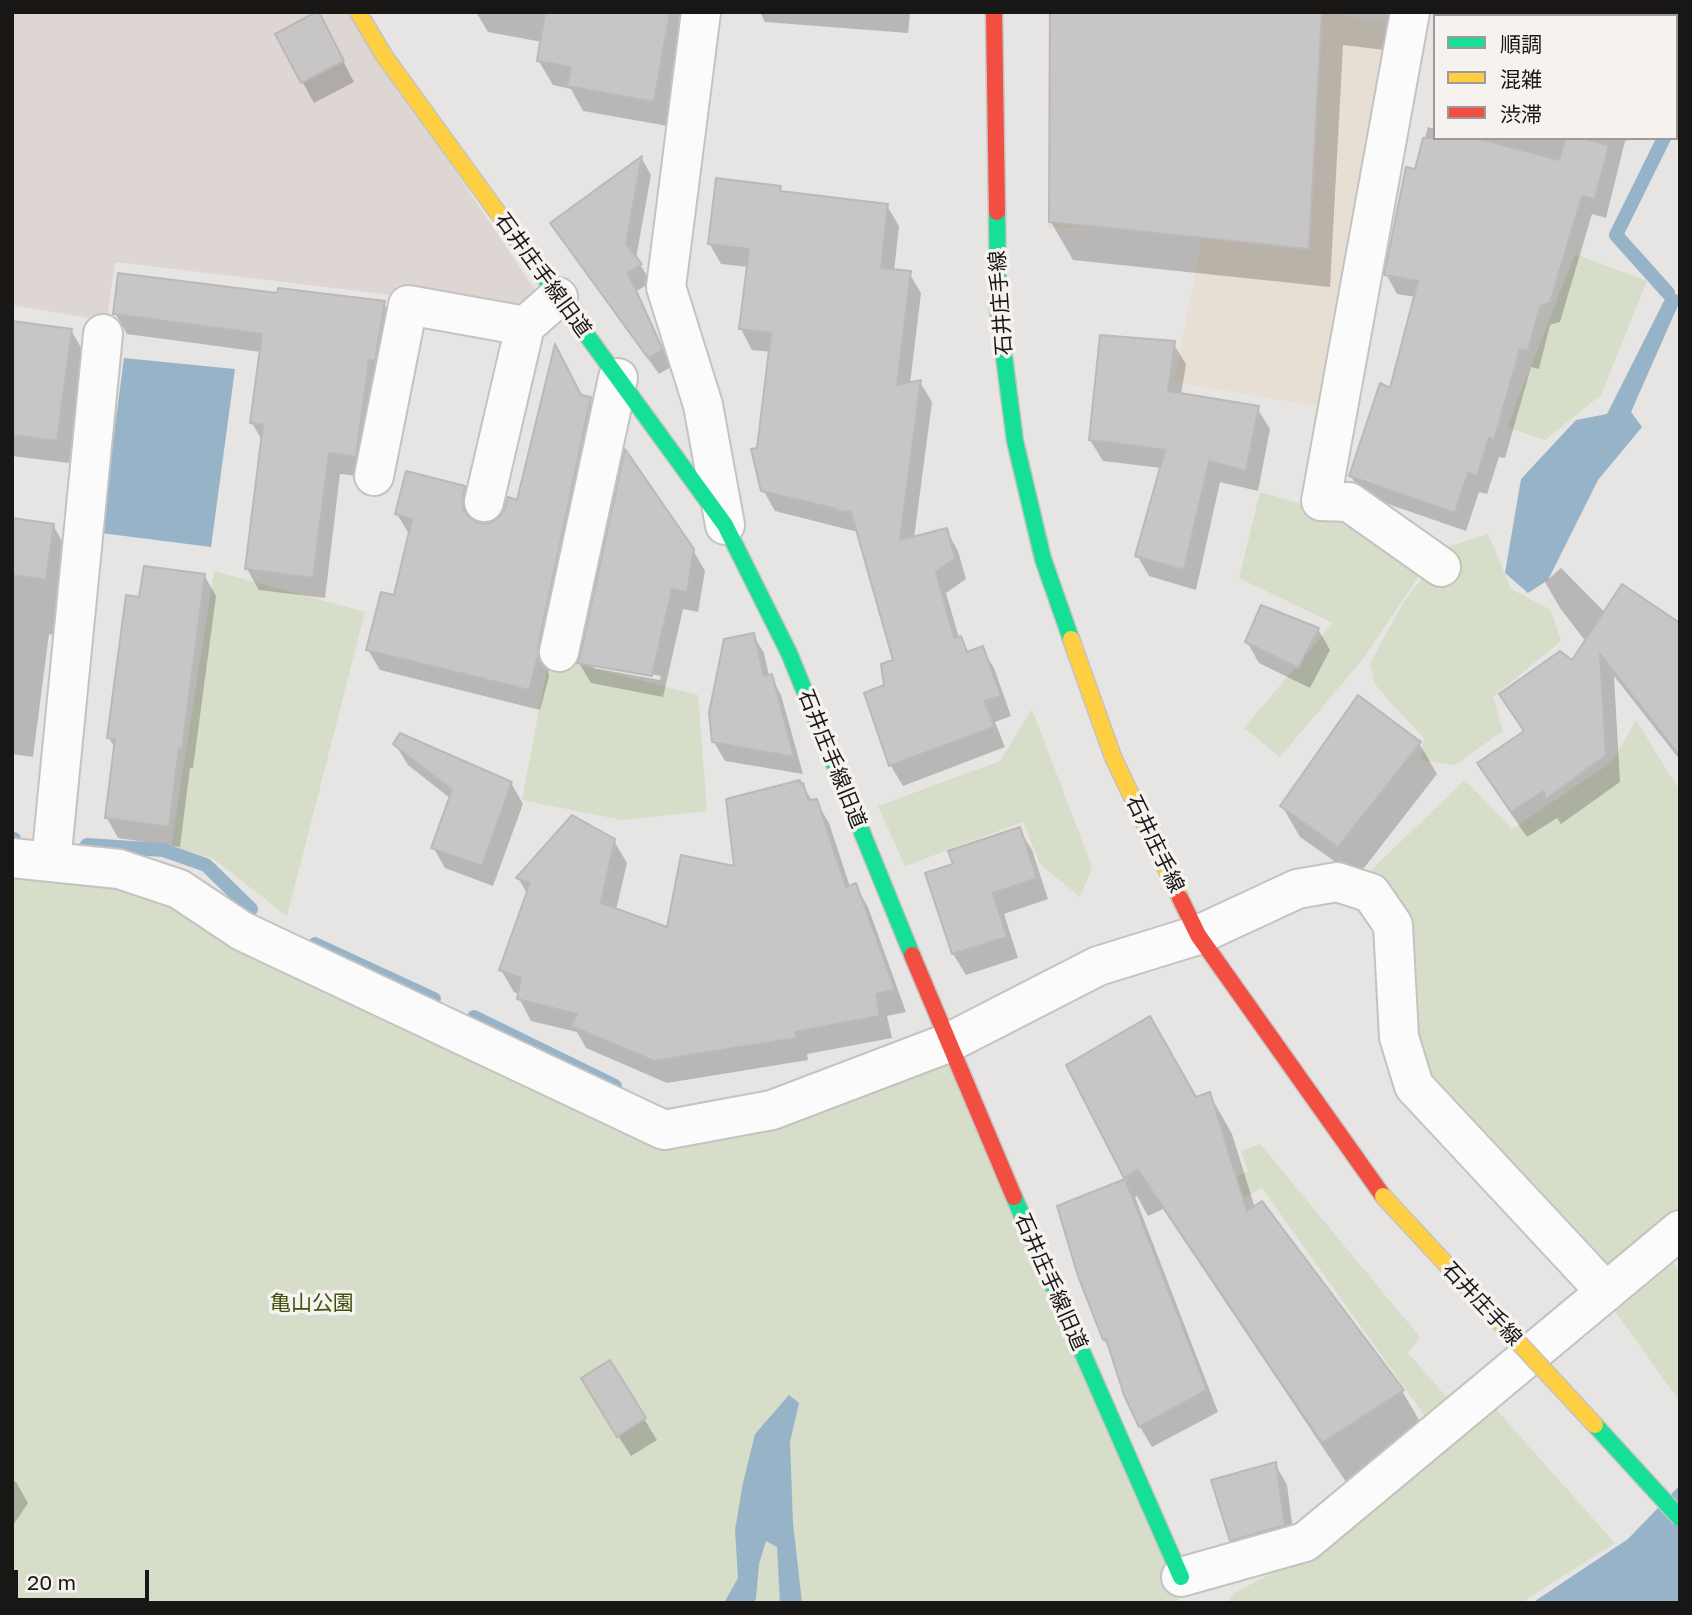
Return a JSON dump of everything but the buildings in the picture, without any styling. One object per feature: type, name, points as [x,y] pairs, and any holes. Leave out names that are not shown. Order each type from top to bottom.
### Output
[{"type":"street","name":"石井庄手線旧道","points":[[358,12],[385,57],[725,526],[789,653],[948,1043],[1181,1577]]},
{"type":"street","points":[[701,12],[666,287],[703,405],[725,526]]},
{"type":"street","name":"石井庄手線","points":[[994,12],[998,310],[1015,441],[1043,559],[1113,757],[1198,935],[1383,1196],[1680,1518]]},
{"type":"street","points":[[1410,12],[1321,501],[1349,502],[1441,567]]},
{"type":"street","points":[[484,502],[525,326],[558,297]]},
{"type":"street","points":[[374,476],[408,305],[525,326]]},
{"type":"street","points":[[51,862],[103,334]]},
{"type":"street","points":[[559,652],[618,378]]},
{"type":"street","points":[[12,858],[119,869],[179,889],[242,931],[664,1130],[772,1110],[948,1043],[1098,966],[1198,935],[1297,889],[1337,881],[1371,893],[1393,925],[1399,1037],[1414,1086],[1606,1292]]},
{"type":"street","points":[[1181,1577],[1305,1542],[1680,1230]]},
{"type":"shaded area","points":[[12,12],[349,12],[535,290],[519,310],[115,262],[107,321],[12,305]]},
{"type":"shaded area","points":[[1048,12],[1324,12],[1401,25],[1329,408],[1174,382],[1201,244],[1203,220],[1048,229]]},
{"type":"green space","points":[[1575,254],[1647,281],[1601,395],[1545,440],[1507,427]]},
{"type":"green space","points":[[1260,492],[1354,519],[1425,567],[1363,659],[1280,757],[1244,728],[1333,623],[1239,578]]},
{"type":"green space","points":[[1488,534],[1511,589],[1551,610],[1561,641],[1493,697],[1503,731],[1455,765],[1421,760],[1424,738],[1375,684],[1370,663],[1404,602],[1445,548]]},
{"type":"green space","points":[[214,571],[365,612],[287,916],[212,858],[171,847]]},
{"type":"green space","points":[[549,657],[698,695],[707,811],[622,820],[522,800]]},
{"type":"green space","points":[[1032,709],[1092,867],[1080,897],[1040,864],[1023,822],[905,866],[878,806],[1000,761]]},
{"type":"green space","points":[[1636,720],[1680,791],[1680,1213],[1605,1274],[1422,1081],[1405,914],[1371,870],[1465,780],[1512,829],[1612,762]]},
{"type":"green space","name":"亀山公園","points":[[12,860],[122,881],[664,1130],[948,1043],[1181,1577],[1178,1603],[12,1603]]},
{"type":"green space","points":[[1260,1144],[1420,1337],[1408,1353],[1451,1402],[1427,1419],[1262,1188],[1185,1229],[1175,1204],[1248,1171],[1241,1151]]},
{"type":"green space","points":[[1673,1262],[1680,1271],[1680,1402],[1615,1311]]},
{"type":"green space","points":[[1493,1406],[1615,1543],[1521,1603],[1227,1603],[1234,1593],[1320,1548]]},
{"type":"water","points":[[1668,293],[1680,295],[1680,301],[1631,412],[1642,427],[1598,480],[1548,580],[1528,593],[1505,573],[1521,479],[1576,420],[1607,414]]},
{"type":"water","points":[[124,358],[235,369],[211,547],[101,533]]},
{"type":"water","points":[[789,1395],[799,1403],[790,1442],[793,1523],[802,1603],[780,1603],[777,1547],[766,1541],[759,1564],[754,1603],[724,1603],[738,1578],[735,1530],[755,1434]]},
{"type":"water","points":[[1680,1485],[1680,1603],[1532,1603],[1628,1539]]},
{"type":"waterway","points":[[1678,110],[1680,107]]},
{"type":"waterway","points":[[1663,140],[1616,235],[1668,293]]},
{"type":"waterway","points":[[87,845],[163,850],[206,865],[251,909]]},
{"type":"waterway","points":[[315,944],[434,999]]},
{"type":"waterway","points":[[474,1017],[615,1086]]},
{"type":"traffic: fast","points":[[997,212],[998,310],[1015,441],[1043,559],[1071,639]]},
{"type":"traffic: fast","points":[[527,253],[725,525],[789,653],[912,955]]},
{"type":"traffic: fast","points":[[1014,1197],[1181,1577]]},
{"type":"traffic: fast","points":[[1595,1425],[1680,1518]]},
{"type":"traffic: slow","points":[[358,12],[385,57],[527,253]]},
{"type":"traffic: slow","points":[[1071,639],[1113,757],[1180,898]]},
{"type":"traffic: slow","points":[[1383,1196],[1595,1425]]},
{"type":"traffic: jam","points":[[994,12],[997,212]]},
{"type":"traffic: jam","points":[[1180,898],[1198,935],[1383,1196]]},
{"type":"traffic: jam","points":[[912,955],[1014,1197]]}]
